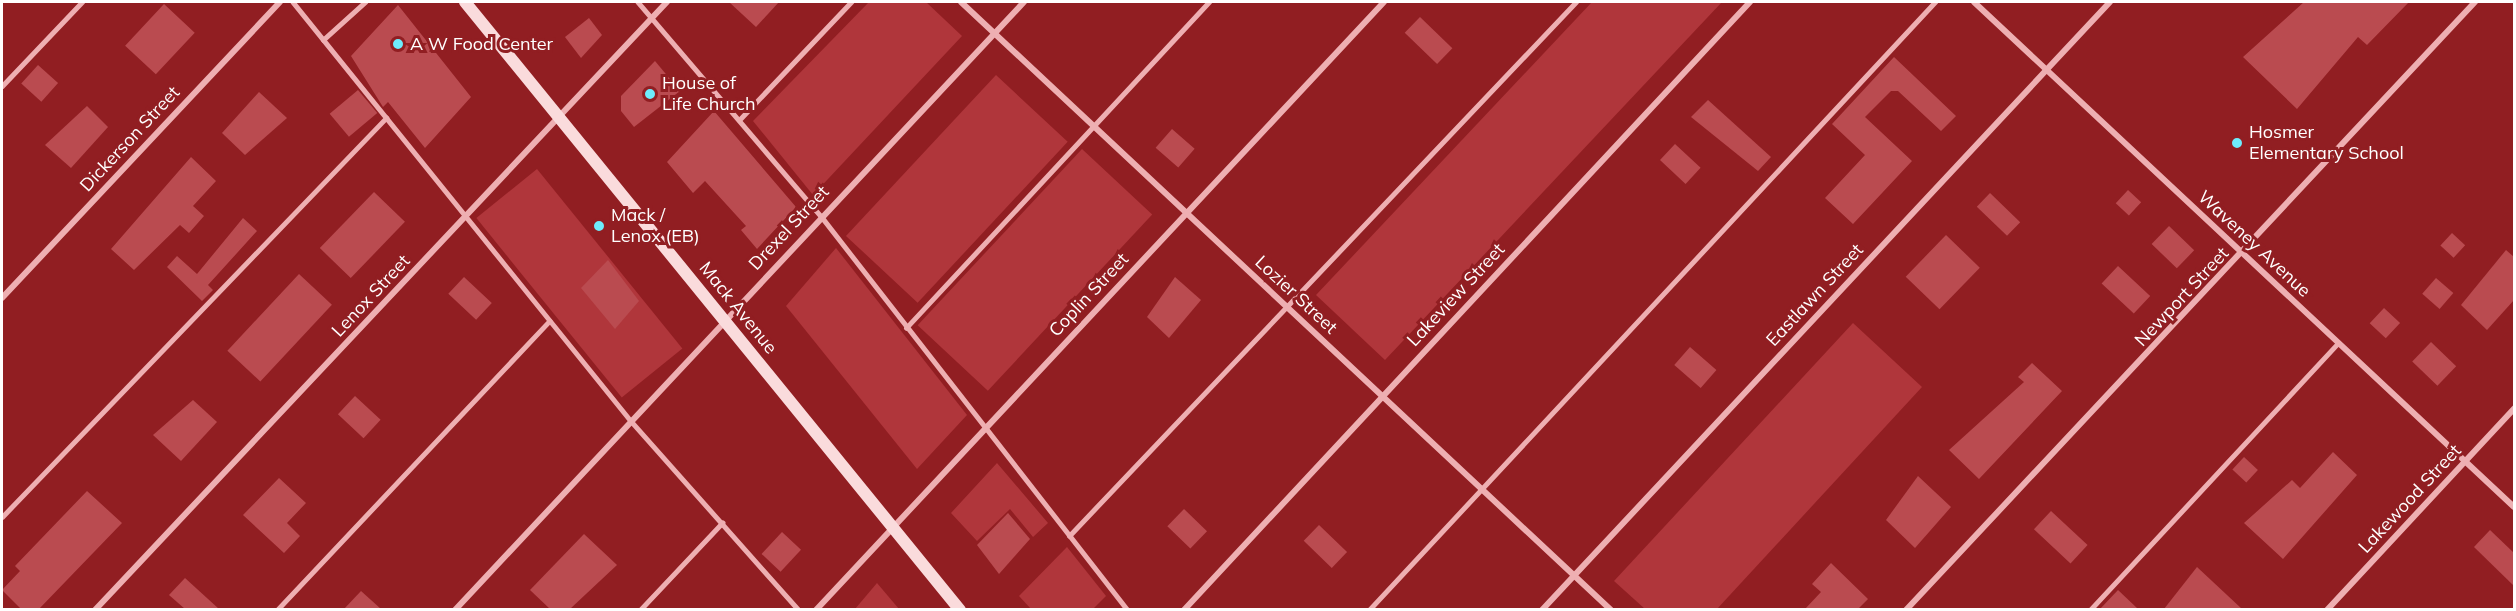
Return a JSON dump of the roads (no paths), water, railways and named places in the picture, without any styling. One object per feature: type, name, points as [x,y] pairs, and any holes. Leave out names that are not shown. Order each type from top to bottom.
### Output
[{"type":"main road","name":"Mack Avenue","points":[[465,2],[960,609]]},
{"type":"street","name":"Dickerson Street","points":[[2,298],[280,2]]},
{"type":"street","name":"Lenox Street","points":[[95,609],[667,2]]},
{"type":"street","name":"Lozier Street","points":[[961,2],[1611,609]]},
{"type":"street","name":"Drexel Street","points":[[455,609],[1024,2]]},
{"type":"street","name":"Coplin Street","points":[[816,609],[1384,2]]},
{"type":"street","name":"Lakeview Street","points":[[1184,609],[1750,2]]},
{"type":"street","name":"Waveney Avenue","points":[[1974,2],[2514,507]]},
{"type":"street","name":"Eastlawn Street","points":[[1542,609],[2110,2]]},
{"type":"street","name":"Newport Street","points":[[1906,609],[2242,254],[2475,2]]},
{"type":"street","name":"Lakewood Street","points":[[2327,609],[2514,409]]},
{"type":"lane","points":[[2,86],[82,2]]},
{"type":"lane","points":[[292,2],[631,421],[799,609]]},
{"type":"lane","points":[[323,40],[365,2]]},
{"type":"lane","points":[[639,2],[741,118],[821,216],[984,430],[1128,609]]},
{"type":"lane","points":[[741,118],[851,2]]},
{"type":"lane","points":[[906,328],[1209,2]]},
{"type":"lane","points":[[1069,536],[1289,309],[1576,2]]},
{"type":"lane","points":[[1369,609],[1935,2]]},
{"type":"lane","points":[[2,516],[386,118]]},
{"type":"lane","points":[[277,609],[549,321]]},
{"type":"lane","points":[[2090,609],[2338,343]]},
{"type":"lane","points":[[640,609],[722,523]]},
{"type":"place","name":"A W Food Center","points":[[398,44]]},
{"type":"place","name":"House of Life Church","points":[[650,94]]},
{"type":"place","name":"Hosmer Elementary School","points":[[2237,143]]},
{"type":"place","name":"Mack / Lenox (EB)","points":[[599,226]]}]
